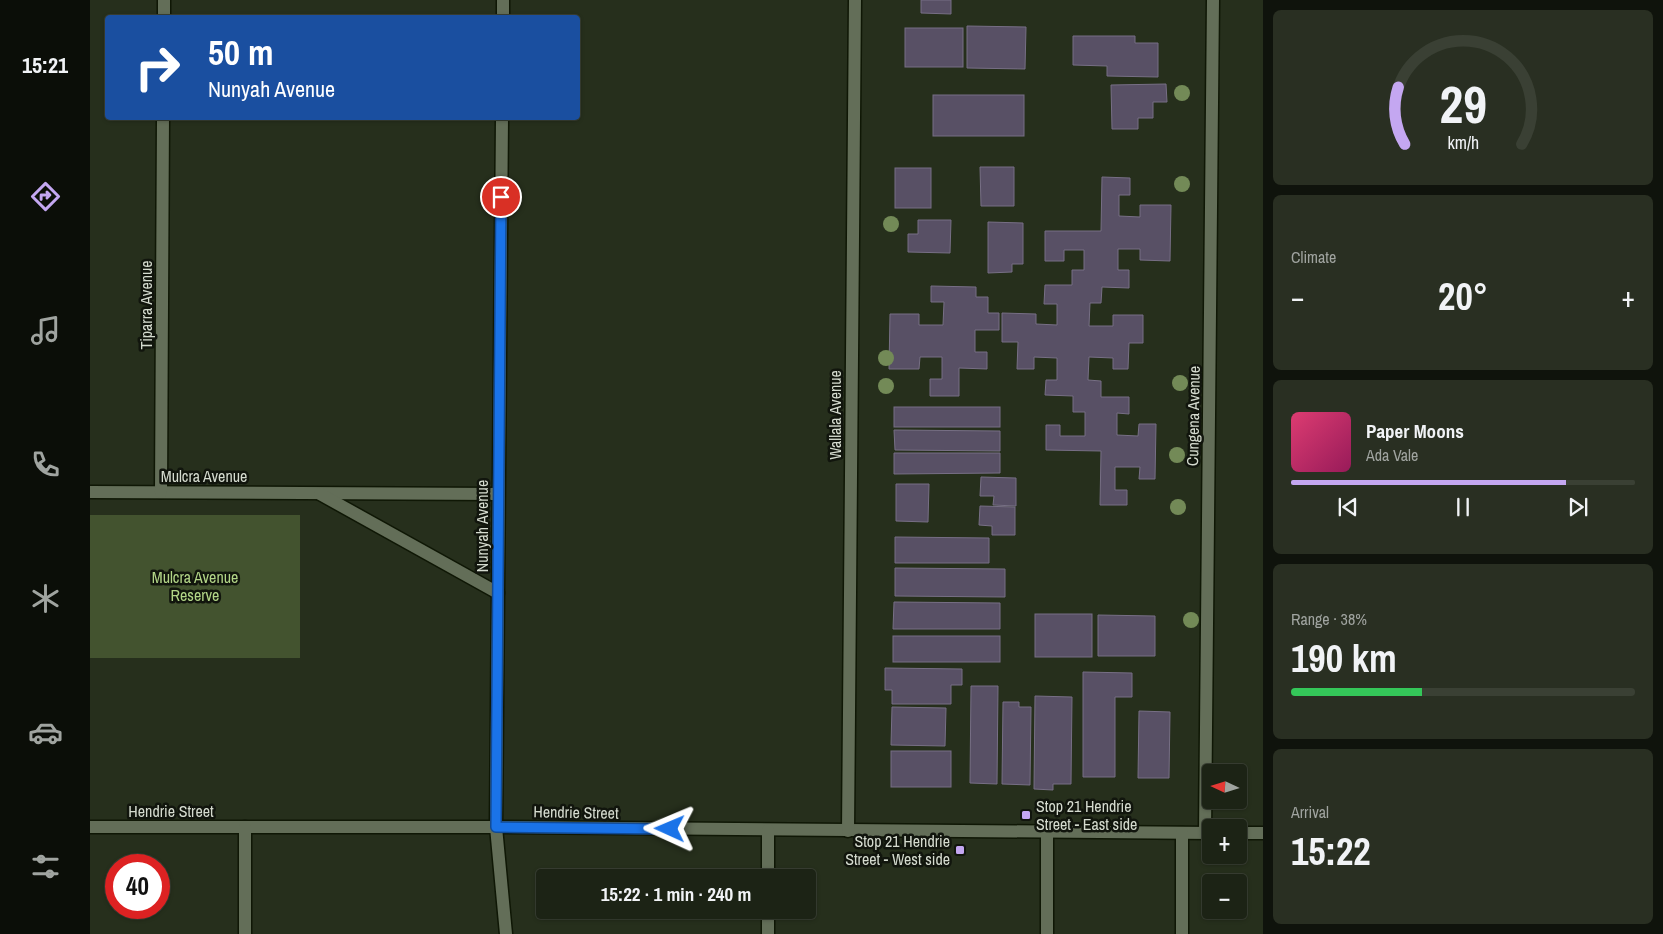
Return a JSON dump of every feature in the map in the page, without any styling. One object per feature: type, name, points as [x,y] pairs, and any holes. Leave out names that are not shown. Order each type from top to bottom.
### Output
[{"type":"street","points":[[164,0],[164,15]]},
{"type":"street","points":[[503,0],[503,15]]},
{"type":"street","name":"Wallala Avenue","points":[[848,830],[855,0]]},
{"type":"street","name":"Cungena Avenue","points":[[1208,819],[1213,0]]},
{"type":"street","name":"Tiparra Avenue","points":[[161,492],[163,120]]},
{"type":"street","name":"Nunyah Avenue","points":[[502,120],[496,827],[506,934]]},
{"type":"street","name":"Mulcra Avenue","points":[[90,492],[498,494]]},
{"type":"street","name":"Mulcra Avenue","points":[[318,493],[498,593]]},
{"type":"street","name":"Hendrie Street","points":[[90,827],[496,827],[1202,833]]},
{"type":"street","points":[[245,934],[246,827]]},
{"type":"street","points":[[768,830],[768,869]]},
{"type":"street","points":[[1047,833],[1047,934]]},
{"type":"street","points":[[1182,833],[1182,934]]},
{"type":"street","points":[[1247,833],[1263,833]]},
{"type":"street","points":[[768,919],[768,934]]},
{"type":"green space","name":"Mulcra Avenue Reserve","points":[[90,515],[300,515],[300,658],[90,658]]},
{"type":"building","points":[[921,0],[951,0],[951,14],[921,13]]},
{"type":"building","points":[[967,26],[1026,27],[1025,69],[967,68]]},
{"type":"building","points":[[905,28],[963,28],[963,67],[905,67]]},
{"type":"building","points":[[1073,36],[1135,36],[1135,43],[1158,43],[1158,77],[1107,76],[1107,66],[1073,65]]},
{"type":"building","points":[[1166,84],[1167,102],[1153,102],[1153,118],[1138,118],[1138,129],[1112,129],[1111,85]]},
{"type":"building","points":[[933,95],[1024,95],[1024,136],[933,136]]},
{"type":"building","points":[[980,167],[1014,167],[1014,206],[981,206]]},
{"type":"building","points":[[895,168],[931,168],[931,208],[895,208]]},
{"type":"building","points":[[1102,177],[1130,178],[1130,195],[1119,195],[1119,216],[1140,217],[1140,205],[1171,205],[1170,261],[1140,260],[1140,249],[1118,249],[1118,270],[1129,270],[1129,288],[1102,287],[1101,303],[1090,303],[1089,326],[1113,326],[1113,315],[1143,315],[1143,343],[1129,343],[1128,369],[1113,369],[1113,358],[1089,357],[1088,380],[1101,381],[1101,397],[1129,397],[1129,414],[1117,413],[1117,435],[1138,436],[1139,424],[1156,424],[1155,479],[1139,479],[1140,467],[1115,467],[1115,490],[1127,490],[1127,505],[1100,505],[1101,451],[1046,450],[1046,425],[1060,425],[1060,436],[1085,436],[1085,412],[1073,412],[1073,396],[1045,395],[1046,380],[1057,380],[1057,358],[1034,357],[1034,369],[1017,369],[1018,342],[1002,342],[1002,313],[1036,314],[1036,324],[1057,325],[1057,304],[1044,304],[1045,285],[1072,285],[1072,270],[1084,270],[1084,250],[1064,250],[1064,261],[1045,261],[1045,231],[1101,231]]},
{"type":"building","points":[[918,220],[951,220],[950,253],[908,252],[908,234],[918,234]]},
{"type":"building","points":[[988,222],[1023,223],[1023,264],[1012,264],[1012,272],[988,273]]},
{"type":"building","points":[[931,286],[976,287],[976,297],[988,297],[988,313],[999,313],[999,330],[975,330],[975,352],[987,352],[987,369],[959,368],[959,396],[930,396],[930,379],[942,379],[942,357],[920,357],[919,369],[889,369],[890,314],[919,314],[919,325],[943,325],[944,302],[931,302]]},
{"type":"building","points":[[894,407],[1000,407],[1000,427],[894,427]]},
{"type":"building","points":[[894,430],[1000,431],[1000,451],[895,450]]},
{"type":"building","points":[[894,453],[1000,453],[1000,473],[894,474]]},
{"type":"building","points":[[981,477],[1016,478],[1016,506],[993,505],[994,496],[980,496]]},
{"type":"building","points":[[896,484],[929,484],[928,522],[896,521]]},
{"type":"building","points":[[980,506],[1015,507],[1015,535],[992,535],[992,526],[979,525]]},
{"type":"building","points":[[895,537],[989,538],[989,563],[895,563]]},
{"type":"building","points":[[895,568],[1005,569],[1005,597],[895,596]]},
{"type":"building","points":[[894,602],[1000,603],[1000,629],[893,629]]},
{"type":"building","points":[[1035,614],[1092,614],[1092,657],[1035,657]]},
{"type":"building","points":[[1098,615],[1155,616],[1155,656],[1098,656]]},
{"type":"building","points":[[893,636],[1000,636],[1000,662],[893,662]]},
{"type":"building","points":[[885,668],[962,669],[962,685],[951,685],[951,704],[892,704],[892,690],[885,690]]},
{"type":"building","points":[[1083,672],[1132,673],[1132,697],[1115,697],[1115,777],[1083,777]]},
{"type":"building","points":[[971,686],[998,686],[997,784],[970,783]]},
{"type":"building","points":[[1035,696],[1072,697],[1071,784],[1053,784],[1053,790],[1034,789]]},
{"type":"building","points":[[1003,702],[1019,702],[1019,707],[1031,707],[1030,785],[1002,784]]},
{"type":"building","points":[[892,707],[946,708],[945,746],[891,745]]},
{"type":"building","points":[[1139,711],[1170,712],[1169,778],[1138,778]]},
{"type":"building","points":[[891,751],[951,751],[951,787],[891,787]]},
{"type":"place","name":"Stop 21 Hendrie Street - East side","points":[[1026,815]]},
{"type":"place","name":"Stop 21 Hendrie Street - West side","points":[[960,850]]},
{"type":"route","points":[[501,197],[496,827],[670,829]]}]
